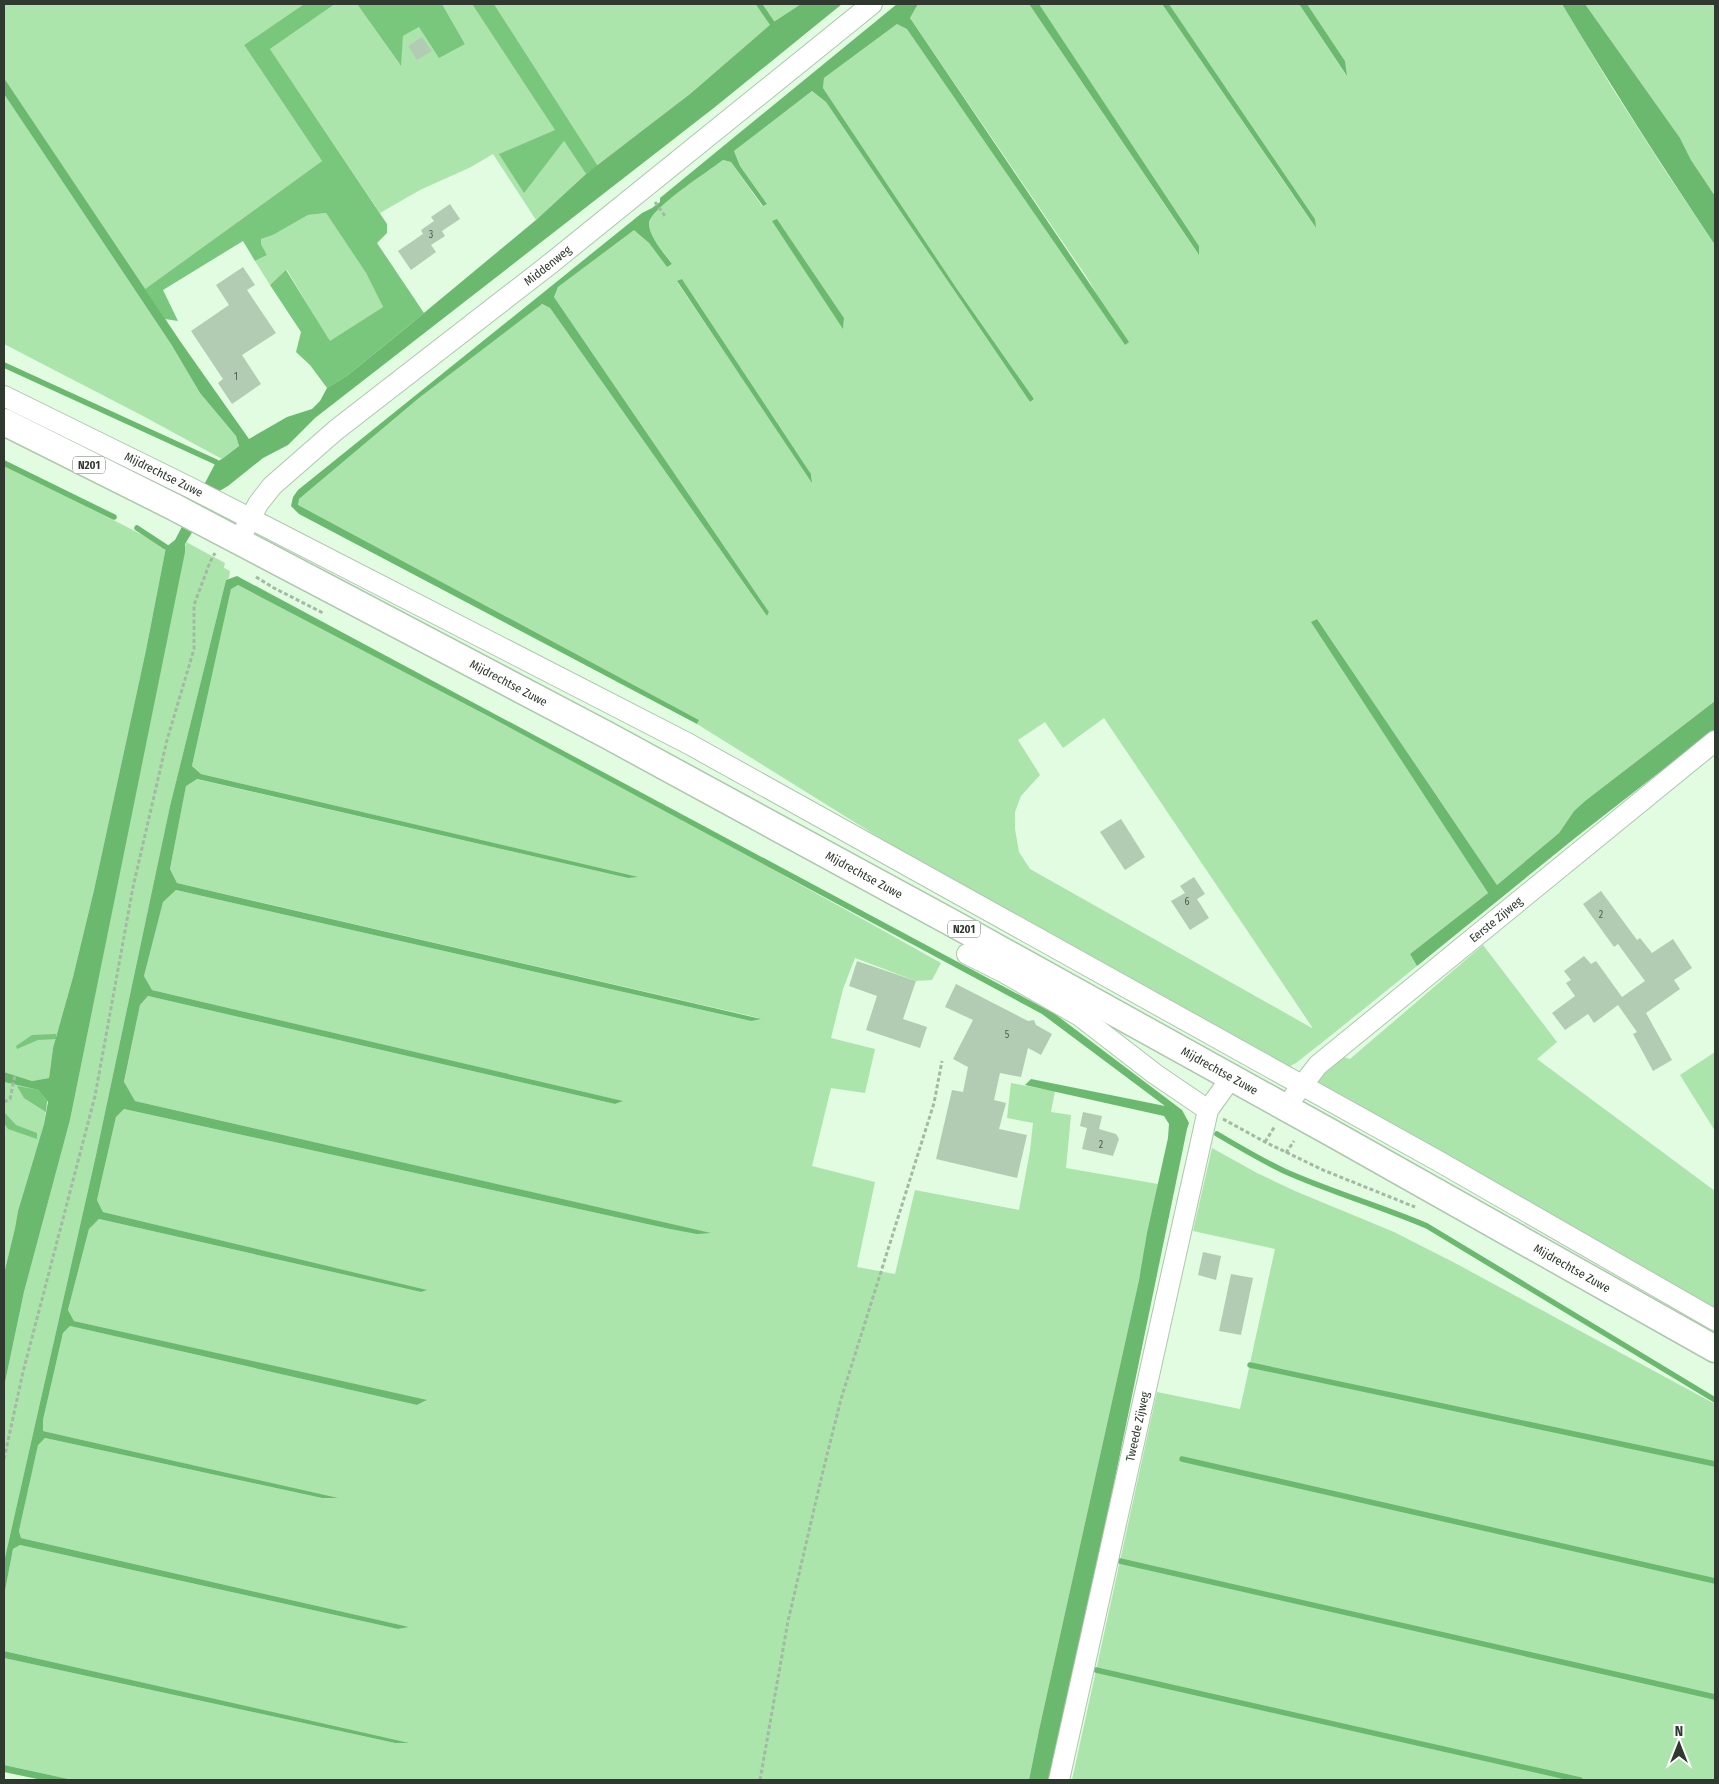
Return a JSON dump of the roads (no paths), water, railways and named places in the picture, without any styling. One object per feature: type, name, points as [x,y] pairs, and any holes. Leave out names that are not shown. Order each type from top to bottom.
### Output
[{"type":"main road","name":"Mijdrechtse Zuwe","points":[[4,422],[174,507],[204,524],[227,547],[373,611],[616,740],[976,936],[1715,1349]]},
{"type":"street","name":"Middenweg","points":[[227,547],[272,486],[336,430],[550,264],[872,4]]},
{"type":"street","name":"Mijdrechtse Zuwe","points":[[4,396],[189,487],[689,744],[1440,1162],[1715,1320]]},
{"type":"street","name":"Eerste Zijweg","points":[[1285,1108],[1318,1065],[1715,741]]},
{"type":"street","points":[[966,954],[1003,972],[1080,1016],[1155,1074],[1208,1110]]},
{"type":"street","name":"Tweede Zijweg","points":[[1059,1780],[1208,1110],[1231,1078]]},
{"type":"waterway","points":[[759,4],[772,23]]},
{"type":"waterway","points":[[4,365],[216,462]]},
{"type":"waterway","points":[[4,463],[114,517]]},
{"type":"waterway","points":[[137,528],[166,547]]},
{"type":"waterway","points":[[1217,1134],[1284,1171],[1427,1226],[1715,1400]]},
{"type":"waterway","points":[[1250,1365],[1715,1464]]},
{"type":"waterway","points":[[1182,1459],[1715,1581]]},
{"type":"waterway","points":[[1120,1561],[1715,1697]]},
{"type":"waterway","points":[[1096,1670],[1580,1780]]}]
